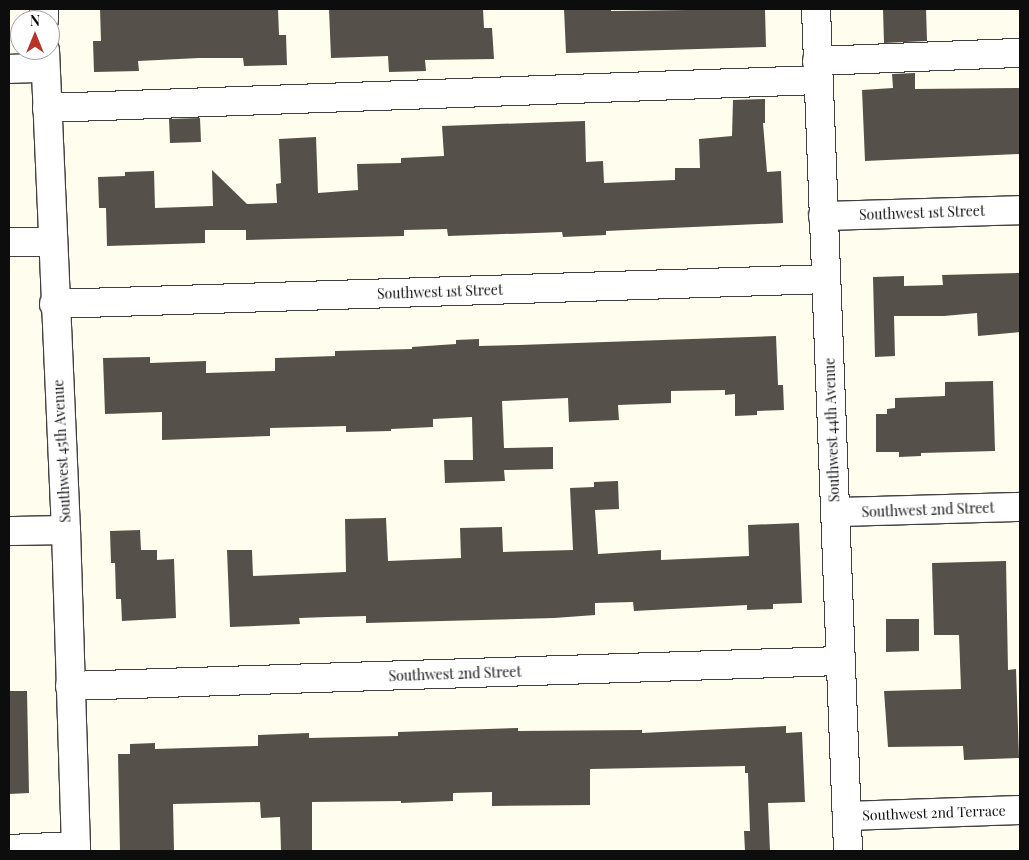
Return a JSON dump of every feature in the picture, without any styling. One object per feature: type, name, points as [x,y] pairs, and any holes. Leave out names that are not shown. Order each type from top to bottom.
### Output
[{"type":"street","name":"Southwest 44th Avenue","points":[[816,9],[848,851]]},
{"type":"street","points":[[47,108],[818,70],[1020,53]]},
{"type":"street","points":[[9,69],[41,60]]},
{"type":"street","name":"Southwest 45th Avenue","points":[[45,60],[54,304],[66,530],[76,849]]},
{"type":"street","name":"Southwest 1st Street","points":[[823,216],[1020,210]]},
{"type":"street","points":[[9,242],[52,242]]},
{"type":"street","name":"Southwest 1st Street","points":[[54,304],[826,279]]},
{"type":"street","name":"Southwest 2nd Street","points":[[836,512],[1020,507]]},
{"type":"street","points":[[9,531],[66,530]]},
{"type":"street","name":"Southwest 2nd Street","points":[[70,686],[840,662]]},
{"type":"street","name":"Southwest 2nd Terrace","points":[[847,816],[1020,810]]},
{"type":"street","points":[[9,849],[76,849]]},
{"type":"building","points":[[100,9],[278,9],[279,35],[286,35],[287,65],[244,66],[243,58],[199,58],[138,61],[139,71],[94,72],[93,41],[101,41]]},
{"type":"building","points":[[329,9],[483,9],[484,28],[492,28],[494,59],[425,60],[426,71],[389,72],[388,56],[331,58]]},
{"type":"building","points":[[564,9],[611,9],[611,11],[765,9],[766,47],[566,53]]},
{"type":"building","points":[[883,9],[926,9],[927,41],[884,43]]},
{"type":"building","points":[[915,73],[915,89],[1020,88],[1020,154],[865,161],[862,90],[893,88],[892,74]]},
{"type":"building","points":[[765,99],[765,123],[763,123],[767,172],[781,171],[783,223],[606,231],[606,235],[563,237],[562,232],[448,236],[447,229],[404,230],[404,236],[246,240],[246,230],[205,230],[205,243],[107,246],[106,208],[99,208],[98,177],[125,176],[125,172],[154,171],[155,208],[213,206],[212,170],[247,204],[277,203],[276,184],[281,183],[279,139],[316,137],[318,193],[358,190],[357,164],[401,163],[401,158],[444,156],[442,126],[585,121],[586,162],[603,161],[604,183],[675,180],[675,168],[700,168],[699,139],[732,136],[733,100]]},
{"type":"building","points":[[200,118],[201,142],[170,143],[169,119]]},
{"type":"building","points":[[1020,273],[1020,332],[978,336],[977,313],[944,316],[894,316],[895,356],[875,357],[873,277],[904,276],[904,286],[943,285],[942,275]]},
{"type":"building","points":[[776,336],[778,385],[783,385],[784,410],[757,411],[757,415],[735,416],[735,394],[725,395],[725,390],[671,391],[671,403],[618,405],[619,420],[569,422],[568,398],[502,401],[504,448],[553,447],[553,469],[504,470],[505,481],[445,483],[444,460],[473,460],[472,417],[433,419],[433,427],[391,429],[391,431],[346,432],[346,426],[270,428],[270,436],[162,440],[162,412],[105,414],[103,358],[150,357],[150,363],[206,361],[206,373],[275,371],[275,358],[335,356],[335,351],[412,349],[412,347],[456,344],[456,340],[479,339],[479,346]]},
{"type":"building","points":[[993,381],[995,451],[921,453],[921,456],[899,457],[899,452],[876,452],[876,414],[887,414],[887,409],[895,408],[895,398],[945,396],[945,382]]},
{"type":"building","points":[[618,481],[619,509],[595,510],[598,554],[661,550],[661,560],[749,556],[748,525],[799,523],[802,603],[773,604],[773,609],[747,610],[747,605],[634,611],[633,602],[595,603],[595,615],[554,618],[366,623],[366,616],[328,617],[299,618],[300,624],[230,627],[227,550],[252,550],[253,576],[346,572],[345,519],[386,518],[388,561],[461,558],[460,528],[502,527],[503,552],[573,550],[570,488],[594,487],[594,482]]},
{"type":"building","points":[[140,530],[141,550],[157,550],[157,560],[174,559],[176,618],[122,621],[121,599],[116,599],[115,563],[111,563],[110,531]]},
{"type":"building","points":[[1006,561],[1008,670],[1016,669],[1019,758],[964,760],[963,746],[888,747],[884,691],[961,689],[959,635],[934,635],[932,563]]},
{"type":"building","points":[[886,619],[919,619],[919,651],[886,652]]},
{"type":"building","points":[[9,691],[27,691],[29,793],[9,794]]},
{"type":"building","points":[[786,726],[786,733],[802,732],[805,802],[768,803],[770,851],[745,851],[744,831],[750,831],[748,773],[745,773],[745,766],[590,769],[590,805],[492,806],[492,792],[453,793],[453,801],[401,803],[401,801],[312,802],[312,851],[281,851],[280,817],[261,818],[260,802],[173,804],[174,851],[120,851],[118,754],[130,754],[130,744],[155,743],[155,749],[258,746],[258,735],[309,733],[309,738],[398,736],[398,732],[518,728],[518,731],[642,730],[642,733]]}]
